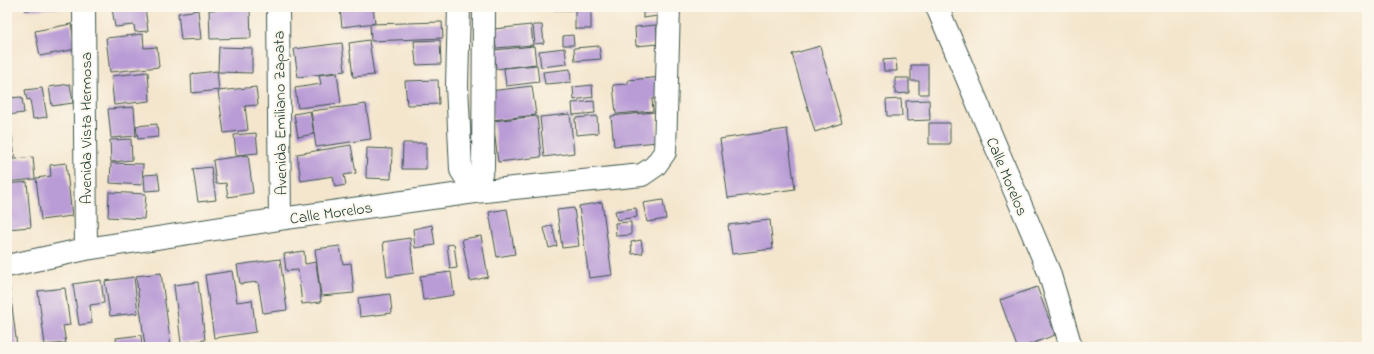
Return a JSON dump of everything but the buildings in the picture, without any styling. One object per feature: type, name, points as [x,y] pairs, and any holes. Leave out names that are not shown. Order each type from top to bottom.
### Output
[{"type":"street","name":"Avenida Vista Hermosa","points":[[84,7],[86,249]]},
{"type":"street","name":"Avenida Emiliano Zapata","points":[[278,7],[280,219]]},
{"type":"street","points":[[459,7],[458,85],[461,170],[475,192]]},
{"type":"street","points":[[475,192],[483,168],[484,7]]},
{"type":"street","name":"Calle Morelos","points":[[7,266],[86,249],[280,219],[475,192],[642,175],[655,166],[665,152],[669,7]]},
{"type":"street","name":"Calle Morelos","points":[[937,7],[1049,272],[1071,347]]}]
